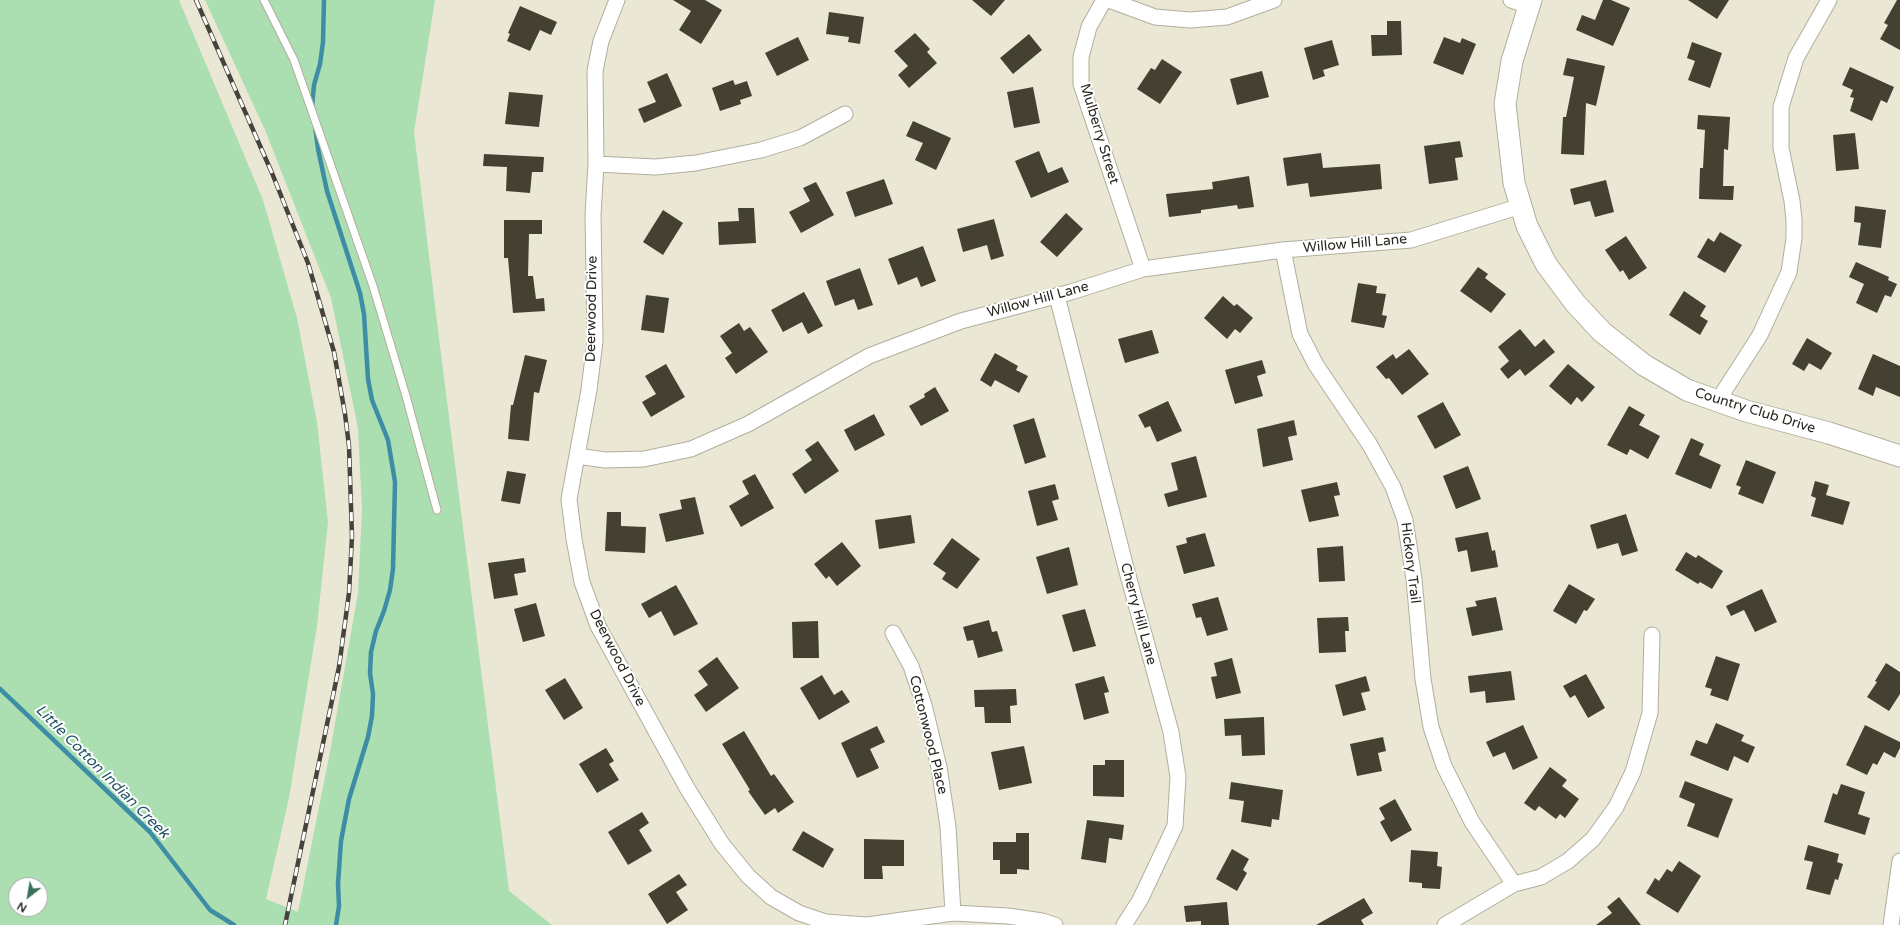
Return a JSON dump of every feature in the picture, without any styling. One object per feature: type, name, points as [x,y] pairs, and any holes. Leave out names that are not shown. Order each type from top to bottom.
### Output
[{"type":"street","name":"Deerwood Drive","points":[[617,0],[601,41],[595,71],[596,164],[593,215],[595,341],[589,390],[569,499],[574,539],[582,582],[598,626],[687,788],[722,844],[744,870],[771,897],[799,913],[826,922],[867,925],[953,913],[1008,916],[1042,921],[1055,925]]},
{"type":"street","name":"Mulberry Street","points":[[1104,0],[1089,27],[1081,57],[1081,84],[1143,269]]},
{"type":"street","points":[[1109,0],[1155,17],[1190,20],[1227,16],[1274,0]]},
{"type":"street","points":[[1717,402],[1760,335],[1789,272],[1794,238],[1794,220],[1792,202],[1781,148],[1781,107],[1796,58],[1829,0]]},
{"type":"street","name":"Country Club Drive","points":[[1524,2],[1512,61],[1506,104],[1514,183],[1527,226],[1546,264],[1575,303],[1602,332],[1644,365],[1686,390],[1717,402],[1878,448],[1900,456]]},
{"type":"street","points":[[596,164],[655,167],[696,163],[762,150],[800,138],[845,114]]},
{"type":"street","name":"Willow Hill Lane","points":[[577,456],[605,460],[644,459],[691,449],[748,424],[869,356],[961,321],[1057,296],[1143,269],[1283,250],[1411,240],[1521,206]]},
{"type":"street","name":"Hickory Trail","points":[[1283,250],[1300,334],[1316,365],[1370,444],[1393,487],[1405,520],[1414,579],[1423,679],[1431,727],[1444,766],[1472,822],[1514,884]]},
{"type":"street","name":"Cherry Hill Lane","points":[[1057,296],[1126,568],[1171,732],[1178,777],[1175,826],[1140,900],[1124,925]]},
{"type":"street","name":"Cottonwood Place","points":[[894,633],[912,666],[924,705],[939,767],[948,827],[953,913]]},
{"type":"street","points":[[1445,925],[1514,884],[1540,877],[1568,861],[1593,839],[1616,807],[1633,772],[1650,713],[1652,635]]},
{"type":"street","points":[[1891,925],[1900,861]]},
{"type":"lane","points":[[264,0],[294,60],[373,286],[406,396],[437,510]]},
{"type":"green space","points":[[0,0],[179,0],[263,200],[297,318],[317,422],[328,522],[317,626],[289,798],[266,899],[298,912],[330,752],[358,593],[362,510],[358,428],[331,298],[265,130],[205,0],[435,0],[414,132],[438,330],[509,891],[552,925],[0,925]]},
{"type":"building","points":[[673,0],[705,0],[722,10],[701,44],[679,30],[691,11]]},
{"type":"building","points":[[972,0],[1005,0],[991,16]]},
{"type":"building","points":[[1603,0],[1611,0],[1630,8],[1613,46],[1576,30],[1582,15],[1595,20]]},
{"type":"building","points":[[1688,0],[1729,0],[1717,19]]},
{"type":"building","points":[[1897,0],[1900,0],[1900,50],[1880,39],[1888,25],[1884,23]]},
{"type":"building","points":[[520,6],[557,22],[551,35],[540,30],[530,51],[507,41],[510,34],[508,33]]},
{"type":"building","points":[[829,12],[864,17],[860,44],[848,42],[849,37],[826,34]]},
{"type":"building","points":[[1387,21],[1401,21],[1402,55],[1372,56],[1371,35],[1387,35]]},
{"type":"building","points":[[915,33],[930,49],[927,52],[937,63],[909,88],[898,75],[908,66],[894,51]]},
{"type":"building","points":[[1029,34],[1042,50],[1013,74],[1000,58]]},
{"type":"building","points":[[798,37],[809,60],[777,76],[765,53]]},
{"type":"building","points":[[1444,37],[1460,43],[1462,38],[1476,44],[1463,75],[1433,63]]},
{"type":"building","points":[[1332,40],[1339,65],[1323,70],[1325,76],[1313,80],[1304,48]]},
{"type":"building","points":[[1692,42],[1722,53],[1710,88],[1688,80],[1695,61],[1687,58]]},
{"type":"building","points":[[1567,58],[1605,66],[1596,106],[1586,103],[1584,155],[1561,154],[1563,117],[1566,117],[1574,77],[1563,75]]},
{"type":"building","points":[[1162,59],[1182,72],[1160,104],[1137,89],[1151,68],[1155,70]]},
{"type":"building","points":[[1850,67],[1894,87],[1887,103],[1881,100],[1872,121],[1850,111],[1854,98],[1850,97],[1853,90],[1842,85]]},
{"type":"building","points":[[1262,71],[1269,97],[1237,105],[1230,79]]},
{"type":"building","points":[[667,73],[682,106],[644,123],[638,109],[656,102],[647,82]]},
{"type":"building","points":[[733,80],[735,85],[747,81],[752,96],[740,100],[741,104],[720,111],[712,88]]},
{"type":"building","points":[[1033,87],[1040,123],[1014,128],[1007,92]]},
{"type":"building","points":[[509,92],[543,95],[539,127],[505,124]]},
{"type":"building","points":[[1698,115],[1730,117],[1728,150],[1724,149],[1723,186],[1734,186],[1733,200],[1699,199],[1700,168],[1703,168],[1705,130],[1697,129]]},
{"type":"building","points":[[913,121],[951,138],[936,170],[915,160],[923,143],[906,136]]},
{"type":"building","points":[[1855,133],[1859,169],[1836,171],[1833,135]]},
{"type":"building","points":[[1460,141],[1463,157],[1455,158],[1458,180],[1429,184],[1424,146]]},
{"type":"building","points":[[1039,151],[1048,173],[1062,167],[1069,182],[1031,198],[1015,161]]},
{"type":"building","points":[[1321,153],[1323,168],[1380,164],[1382,189],[1310,197],[1308,183],[1287,186],[1283,158]]},
{"type":"building","points":[[484,154],[544,157],[543,172],[532,172],[530,193],[506,191],[507,167],[483,166]]},
{"type":"building","points":[[1249,176],[1254,207],[1238,209],[1237,205],[1201,210],[1201,213],[1169,217],[1166,194],[1213,189],[1212,182]]},
{"type":"building","points":[[884,179],[893,204],[855,217],[846,192]]},
{"type":"building","points":[[1606,180],[1614,212],[1595,217],[1590,201],[1574,205],[1570,189]]},
{"type":"building","points":[[816,182],[834,215],[801,233],[789,212],[810,201],[803,188]]},
{"type":"building","points":[[1855,206],[1886,210],[1881,248],[1858,245],[1861,223],[1854,222]]},
{"type":"building","points":[[738,208],[754,208],[756,243],[719,245],[718,222],[739,221]]},
{"type":"building","points":[[663,210],[683,223],[663,255],[643,242]]},
{"type":"building","points":[[1066,213],[1083,229],[1057,257],[1040,242]]},
{"type":"building","points":[[994,219],[1004,256],[991,260],[987,245],[963,252],[957,229]]},
{"type":"building","points":[[504,220],[542,220],[542,234],[529,234],[528,276],[533,276],[536,299],[544,298],[545,311],[513,313],[508,258],[504,258]]},
{"type":"building","points":[[1720,232],[1742,245],[1725,273],[1697,257],[1708,238],[1714,242]]},
{"type":"building","points":[[1626,236],[1647,268],[1629,280],[1623,270],[1620,272],[1605,250]]},
{"type":"building","points":[[923,246],[936,281],[921,287],[917,277],[898,285],[888,259]]},
{"type":"building","points":[[1856,262],[1889,277],[1888,280],[1897,284],[1891,297],[1885,295],[1877,313],[1856,303],[1864,284],[1849,277]]},
{"type":"building","points":[[1478,267],[1488,274],[1485,278],[1506,294],[1491,313],[1460,291]]},
{"type":"building","points":[[860,268],[873,305],[858,310],[854,299],[835,306],[826,281]]},
{"type":"building","points":[[1358,283],[1377,286],[1376,293],[1386,294],[1382,315],[1387,316],[1384,328],[1351,322]]},
{"type":"building","points":[[1684,291],[1706,306],[1700,316],[1708,321],[1700,335],[1669,315]]},
{"type":"building","points":[[804,292],[823,326],[808,334],[802,322],[783,332],[771,310]]},
{"type":"building","points":[[646,295],[669,298],[664,333],[641,330]]},
{"type":"building","points":[[1223,296],[1234,306],[1237,304],[1253,318],[1240,333],[1235,329],[1227,339],[1204,318]]},
{"type":"building","points":[[739,323],[744,331],[750,327],[768,352],[736,374],[725,358],[732,353],[720,336]]},
{"type":"building","points":[[1520,329],[1535,347],[1544,339],[1555,352],[1525,376],[1520,369],[1508,379],[1500,369],[1509,361],[1498,347]]},
{"type":"building","points":[[1152,330],[1159,353],[1125,363],[1118,339]]},
{"type":"building","points":[[1807,338],[1832,353],[1821,370],[1809,363],[1804,371],[1792,364]]},
{"type":"building","points":[[1409,349],[1429,374],[1402,395],[1389,378],[1386,379],[1376,367],[1393,354],[1396,359]]},
{"type":"building","points":[[995,353],[1018,366],[1016,370],[1028,376],[1019,393],[995,380],[991,387],[980,380]]},
{"type":"building","points":[[1873,354],[1900,366],[1900,397],[1876,387],[1873,396],[1858,389]]},
{"type":"building","points":[[525,355],[547,360],[539,393],[534,392],[529,441],[508,439],[511,405],[513,405]]},
{"type":"building","points":[[1262,360],[1266,373],[1257,376],[1263,396],[1235,404],[1225,370]]},
{"type":"building","points":[[666,364],[685,397],[651,417],[642,402],[656,394],[645,376]]},
{"type":"building","points":[[1568,364],[1595,387],[1582,402],[1577,397],[1571,405],[1549,386]]},
{"type":"building","points":[[935,387],[949,411],[921,426],[909,406],[925,397],[924,394]]},
{"type":"building","points":[[1168,401],[1182,431],[1157,442],[1150,426],[1145,428],[1138,415]]},
{"type":"building","points":[[1443,402],[1461,435],[1435,449],[1417,416]]},
{"type":"building","points":[[1629,406],[1645,415],[1639,425],[1660,436],[1648,459],[1630,449],[1627,455],[1607,445]]},
{"type":"building","points":[[874,414],[885,435],[855,451],[844,430]]},
{"type":"building","points":[[1034,418],[1046,457],[1025,464],[1013,425]]},
{"type":"building","points":[[1294,420],[1297,435],[1288,437],[1293,460],[1263,467],[1257,429]]},
{"type":"building","points":[[1691,438],[1704,444],[1699,455],[1721,465],[1711,489],[1675,474]]},
{"type":"building","points":[[818,441],[839,471],[805,494],[792,474],[812,460],[805,450]]},
{"type":"building","points":[[1196,456],[1207,497],[1168,507],[1164,494],[1178,490],[1171,463]]},
{"type":"building","points":[[1746,460],[1776,472],[1763,504],[1738,494],[1741,487],[1736,485]]},
{"type":"building","points":[[1468,466],[1481,499],[1456,509],[1443,476]]},
{"type":"building","points":[[507,471],[526,474],[520,504],[501,501]]},
{"type":"building","points":[[755,474],[774,508],[741,527],[729,506],[749,494],[742,481]]},
{"type":"building","points":[[1815,481],[1829,485],[1826,495],[1850,502],[1843,525],[1811,516],[1816,498],[1811,496]]},
{"type":"building","points":[[1337,482],[1340,495],[1334,496],[1339,516],[1309,522],[1301,490]]},
{"type":"building","points":[[1055,484],[1059,499],[1052,501],[1058,520],[1037,526],[1028,491]]},
{"type":"building","points":[[695,497],[704,534],[666,542],[659,514],[682,509],[680,500]]},
{"type":"building","points":[[607,512],[621,512],[621,526],[646,527],[645,553],[605,551]]},
{"type":"building","points":[[1626,514],[1638,551],[1622,556],[1618,543],[1597,549],[1590,525]]},
{"type":"building","points":[[911,515],[915,543],[879,549],[875,520]]},
{"type":"building","points":[[1488,532],[1492,551],[1495,550],[1498,567],[1471,572],[1467,550],[1458,552],[1455,538]]},
{"type":"building","points":[[1205,533],[1215,566],[1184,574],[1176,546],[1187,543],[1186,538]]},
{"type":"building","points":[[952,538],[980,559],[957,589],[942,579],[946,573],[933,564]]},
{"type":"building","points":[[842,542],[861,566],[837,586],[829,576],[826,579],[814,564]]},
{"type":"building","points":[[1343,546],[1345,581],[1319,582],[1317,548]]},
{"type":"building","points":[[1069,547],[1078,585],[1047,594],[1036,557]]},
{"type":"building","points":[[1686,552],[1696,558],[1698,555],[1723,571],[1712,589],[1700,582],[1698,584],[1675,570]]},
{"type":"building","points":[[524,558],[526,572],[514,574],[518,595],[494,599],[488,563]]},
{"type":"building","points":[[1569,584],[1595,599],[1587,611],[1584,610],[1576,624],[1553,611]]},
{"type":"building","points":[[676,585],[698,624],[674,636],[661,611],[649,618],[641,604]]},
{"type":"building","points":[[1762,589],[1777,622],[1755,632],[1744,610],[1731,616],[1726,606]]},
{"type":"building","points":[[1218,597],[1228,630],[1207,636],[1201,617],[1196,618],[1192,604]]},
{"type":"building","points":[[1496,597],[1503,630],[1472,636],[1466,608],[1477,606],[1475,601]]},
{"type":"building","points":[[536,603],[545,636],[523,642],[514,609]]},
{"type":"building","points":[[1085,609],[1096,646],[1073,652],[1062,615]]},
{"type":"building","points":[[1348,617],[1349,631],[1345,631],[1346,652],[1319,653],[1317,618]]},
{"type":"building","points":[[989,620],[992,632],[997,631],[1003,651],[978,658],[973,640],[967,641],[963,627]]},
{"type":"building","points":[[818,621],[819,658],[793,658],[792,622]]},
{"type":"building","points":[[1716,656],[1740,664],[1728,701],[1710,695],[1712,689],[1705,687]]},
{"type":"building","points":[[717,657],[739,688],[706,712],[694,695],[708,685],[698,671]]},
{"type":"building","points":[[1232,658],[1241,693],[1216,699],[1211,677],[1217,676],[1214,663]]},
{"type":"building","points":[[1886,663],[1900,672],[1900,694],[1889,711],[1867,697],[1877,682],[1875,681]]},
{"type":"building","points":[[1511,671],[1515,700],[1486,703],[1485,691],[1470,693],[1468,676]]},
{"type":"building","points":[[1586,674],[1605,708],[1588,718],[1575,695],[1570,698],[1563,686]]},
{"type":"building","points":[[822,675],[834,695],[842,690],[850,702],[819,720],[800,688]]},
{"type":"building","points":[[1104,676],[1109,692],[1104,693],[1109,713],[1084,720],[1075,684]]},
{"type":"building","points":[[1366,676],[1370,691],[1361,693],[1366,710],[1343,716],[1335,685]]},
{"type":"building","points":[[565,678],[583,708],[564,720],[545,690]]},
{"type":"building","points":[[1016,689],[1017,705],[1010,706],[1011,723],[985,723],[984,707],[975,707],[974,690]]},
{"type":"building","points":[[1264,717],[1265,755],[1242,756],[1241,735],[1225,736],[1224,719]]},
{"type":"building","points":[[1716,723],[1744,735],[1741,741],[1755,747],[1748,763],[1734,756],[1728,771],[1690,755],[1696,740],[1707,744]]},
{"type":"building","points":[[1523,725],[1538,758],[1513,770],[1505,752],[1493,757],[1486,742]]},
{"type":"building","points":[[1865,725],[1900,742],[1900,748],[1895,758],[1884,752],[1877,765],[1873,763],[1867,775],[1846,765]]},
{"type":"building","points":[[877,726],[885,742],[870,749],[879,768],[857,778],[841,743]]},
{"type":"building","points":[[744,731],[771,776],[774,774],[794,802],[778,813],[775,808],[765,815],[748,791],[750,790],[722,744]]},
{"type":"building","points":[[1383,737],[1386,751],[1378,753],[1382,771],[1357,776],[1350,744]]},
{"type":"building","points":[[1024,746],[1032,783],[999,790],[991,752]]},
{"type":"building","points":[[606,748],[614,761],[609,764],[619,780],[597,793],[579,764]]},
{"type":"building","points":[[1105,760],[1124,760],[1124,797],[1093,796],[1093,765],[1105,765]]},
{"type":"building","points":[[1550,767],[1567,780],[1562,786],[1579,799],[1565,818],[1560,814],[1556,819],[1539,806],[1535,811],[1524,803]]},
{"type":"building","points":[[1685,781],[1733,799],[1718,838],[1687,826],[1695,804],[1679,797]]},
{"type":"building","points":[[1231,782],[1283,790],[1279,820],[1272,819],[1271,827],[1241,822],[1244,801],[1229,799]]},
{"type":"building","points":[[1841,784],[1865,792],[1858,814],[1870,818],[1865,835],[1824,822],[1833,793],[1837,795]]},
{"type":"building","points":[[1395,799],[1412,830],[1391,842],[1380,822],[1385,819],[1379,808]]},
{"type":"building","points":[[642,812],[649,823],[639,830],[652,851],[628,865],[608,832]]},
{"type":"building","points":[[1087,820],[1124,825],[1122,840],[1109,838],[1106,863],[1081,859]]},
{"type":"building","points":[[803,831],[834,849],[823,868],[792,850]]},
{"type":"building","points":[[1016,833],[1029,833],[1029,870],[1017,869],[1017,874],[1000,874],[1000,860],[993,860],[993,842],[1016,842]]},
{"type":"building","points":[[864,839],[904,840],[904,866],[882,866],[883,879],[864,879]]},
{"type":"building","points":[[1808,845],[1839,854],[1837,862],[1843,864],[1838,880],[1835,879],[1830,895],[1806,889],[1813,862],[1804,860]]},
{"type":"building","points":[[1232,849],[1249,859],[1243,870],[1247,873],[1237,891],[1216,879]]},
{"type":"building","points":[[1411,850],[1438,852],[1437,866],[1442,867],[1440,889],[1422,888],[1422,883],[1409,882]]},
{"type":"building","points":[[1679,861],[1701,876],[1678,913],[1646,893],[1655,878],[1659,881],[1667,869],[1672,872]]},
{"type":"building","points":[[679,874],[687,885],[676,892],[688,910],[667,924],[648,894]]},
{"type":"building","points":[[1619,897],[1641,925],[1596,925],[1612,913],[1607,907]]},
{"type":"building","points":[[1364,898],[1373,913],[1361,920],[1364,925],[1316,925]]},
{"type":"building","points":[[1227,902],[1229,925],[1201,925],[1201,921],[1186,922],[1184,906]]},
{"type":"waterway","points":[[312,107],[314,85],[320,64],[323,42],[324,0]]},
{"type":"waterway","points":[[315,126],[318,149],[327,191],[360,293],[364,314],[368,379],[372,400],[388,440],[395,482],[393,569],[390,590],[376,631],[371,652],[370,673],[373,694],[372,716],[368,737],[349,799],[341,841],[338,884],[339,906],[336,925]]},
{"type":"waterway","name":"Little Cotton Indian Creek","points":[[0,689],[150,832],[210,910],[234,925]]},
{"type":"railway","points":[[196,0],[272,173],[308,263],[334,352],[349,446],[352,537],[349,593],[339,667],[285,925]]}]
